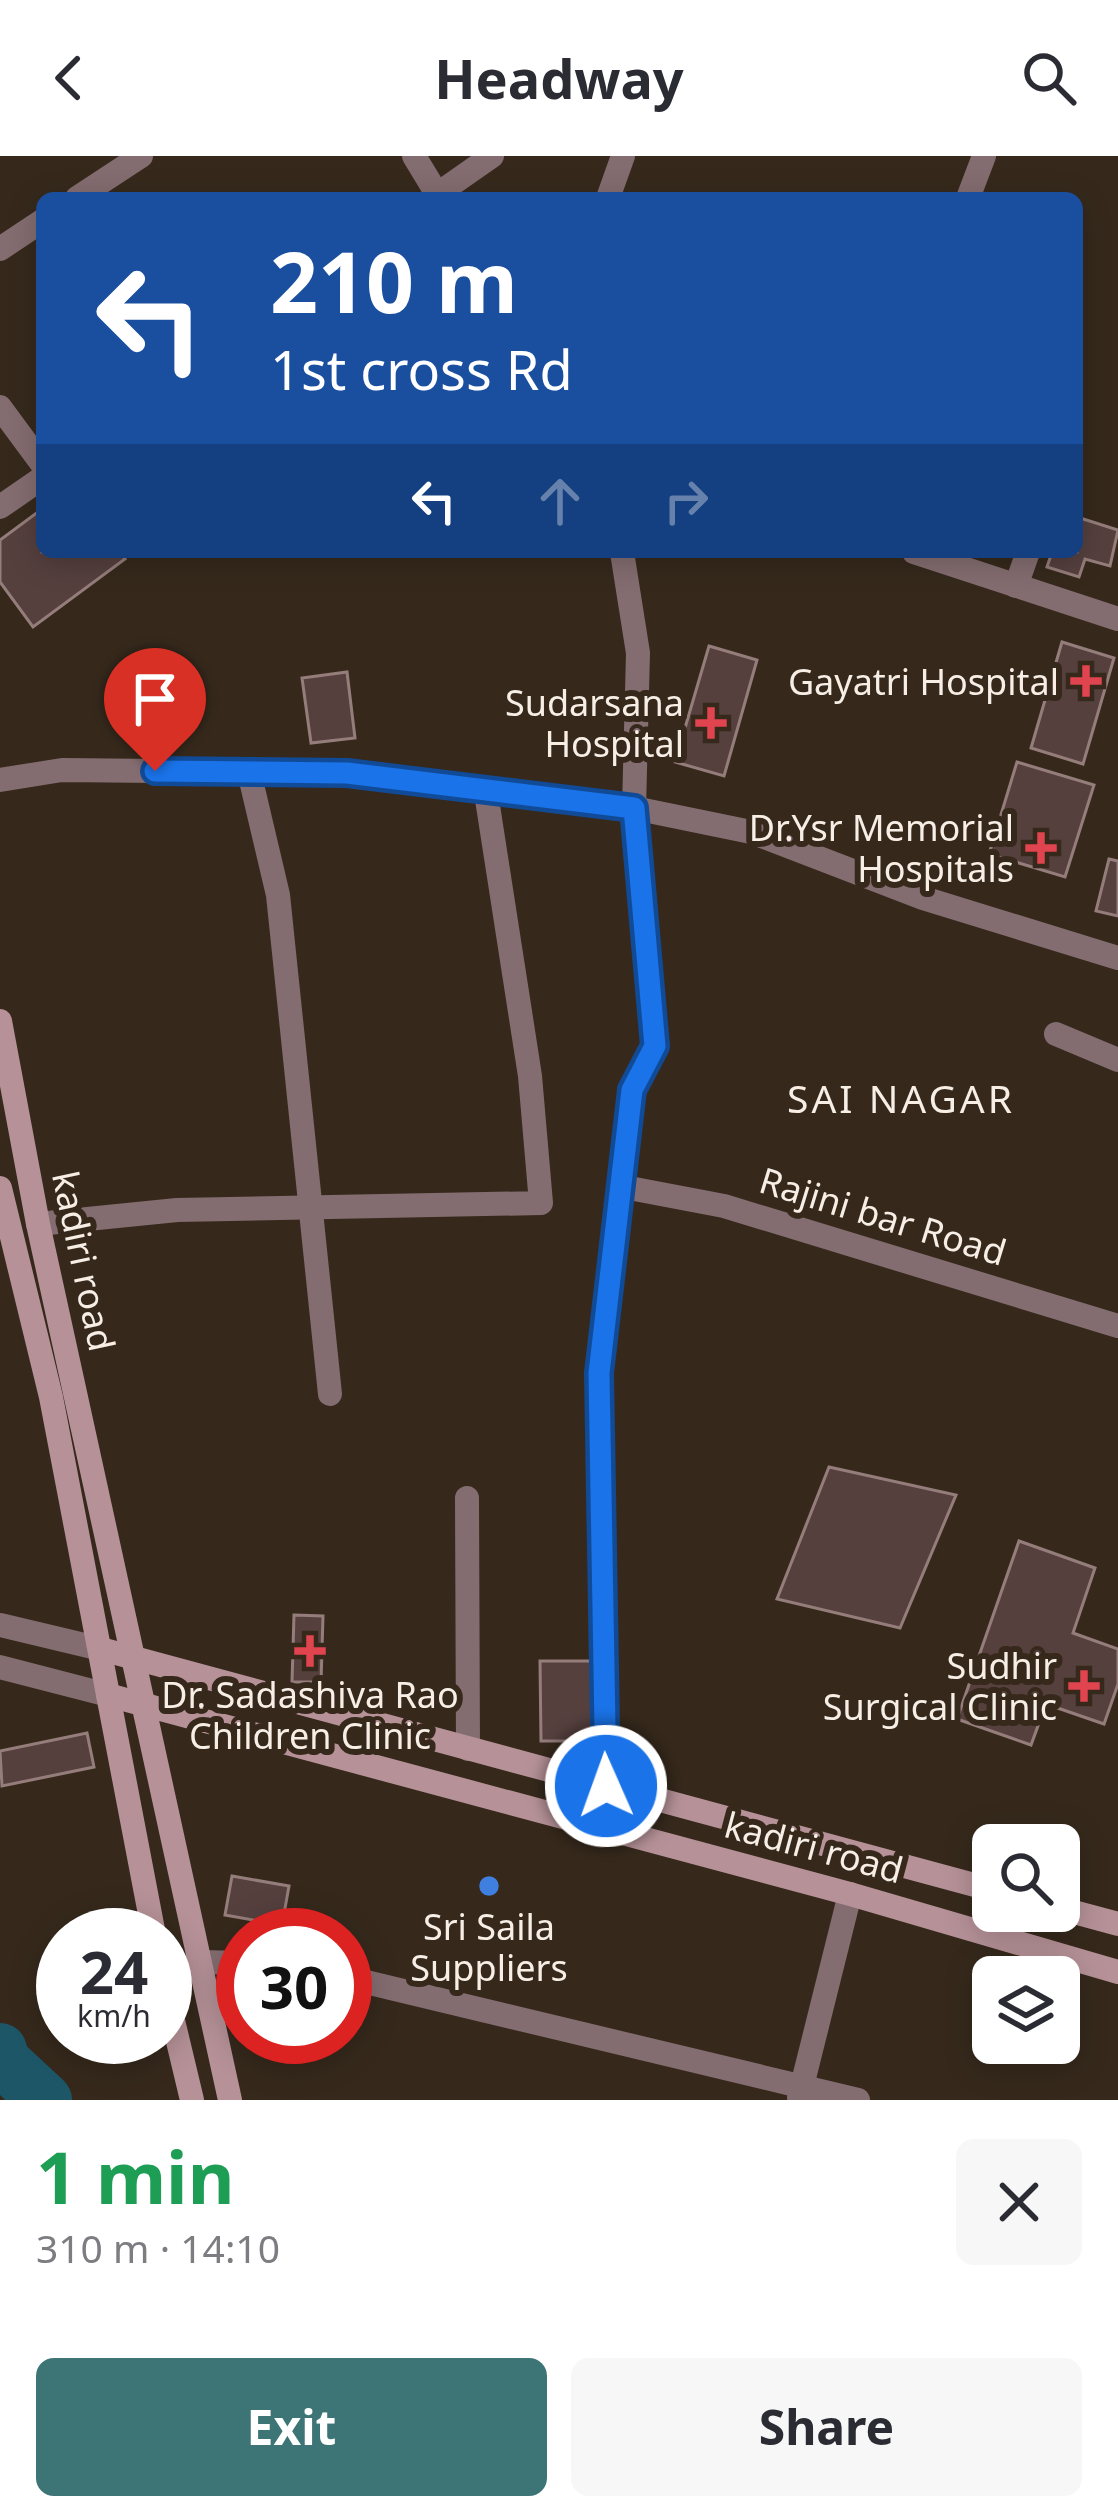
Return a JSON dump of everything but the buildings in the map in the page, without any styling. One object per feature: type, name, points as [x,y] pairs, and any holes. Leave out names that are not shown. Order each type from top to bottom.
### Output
[{"type":"main road","name":"kadiri road","points":[[0,1021],[38,1224],[142,1703]]},
{"type":"main road","name":"kadiri road","points":[[0,1188],[51,1396],[108,1695],[850,1894],[1118,1972]]},
{"type":"main road","name":"kadiri road","points":[[100,1649],[972,1884]]},
{"type":"main road","points":[[108,1695],[149,1908]]},
{"type":"main road","points":[[142,1703],[230,2100]]},
{"type":"main road","points":[[1080,1914],[1118,1924]]},
{"type":"main road","points":[[183,2064],[192,2100]]},
{"type":"street","points":[[86,192],[141,156]]},
{"type":"street","points":[[415,156],[433,192]]},
{"type":"street","points":[[441,192],[492,156]]},
{"type":"street","points":[[610,192],[623,156]]},
{"type":"street","points":[[970,192],[984,156]]},
{"type":"street","points":[[0,249],[36,225]]},
{"type":"street","points":[[0,407],[36,456]]},
{"type":"street","points":[[0,507],[36,482]]},
{"type":"street","points":[[606,1786],[596,1435],[632,1090],[655,1046],[634,808],[638,653],[623,558]]},
{"type":"street","points":[[932,558],[1118,619]]},
{"type":"street","points":[[1016,586],[1026,558]]},
{"type":"street","points":[[0,780],[62,770],[347,773],[634,808],[751,832],[923,898],[1118,958]]},
{"type":"street","points":[[249,772],[278,895],[330,1394]]},
{"type":"street","points":[[38,1224],[177,1210],[541,1203],[530,1076],[486,793]]},
{"type":"street","points":[[1056,1034],[1118,1060]]},
{"type":"street","name":"Rajini bar Road","points":[[624,1187],[724,1206],[1118,1326]]},
{"type":"street","points":[[466,1498],[468,1748]]},
{"type":"street","points":[[12,1628],[100,1649]]},
{"type":"street","points":[[10,1670],[108,1695]]},
{"type":"street","points":[[800,2093],[850,1894]]},
{"type":"street","points":[[201,1962],[216,1962]]},
{"type":"street","points":[[372,1984],[800,2093],[858,2100]]},
{"type":"waterway","points":[[0,2050],[3,2061],[45,2100]]},
{"type":"place","name":"Gayatri Hospital","points":[[1086,681]]},
{"type":"place","name":"Sudarsana Hospital","points":[[711,723]]},
{"type":"place","name":"Dr.Ysr Memorial Hospitals","points":[[1041,848]]},
{"type":"place","name":"Dr. Sadashiva Rao Children Clinic","points":[[310,1651]]},
{"type":"place","name":"Sudhir Surgical Clinic","points":[[1084,1686]]},
{"type":"place","name":"Sri Saila Suppliers","points":[[489,1886]]},
{"type":"district","name":"SAI NAGAR","points":[[901,1097]]},
{"type":"route","points":[[155,771],[347,773],[634,808],[655,1046],[632,1090],[599,1373],[596,1435],[606,1786]]}]
